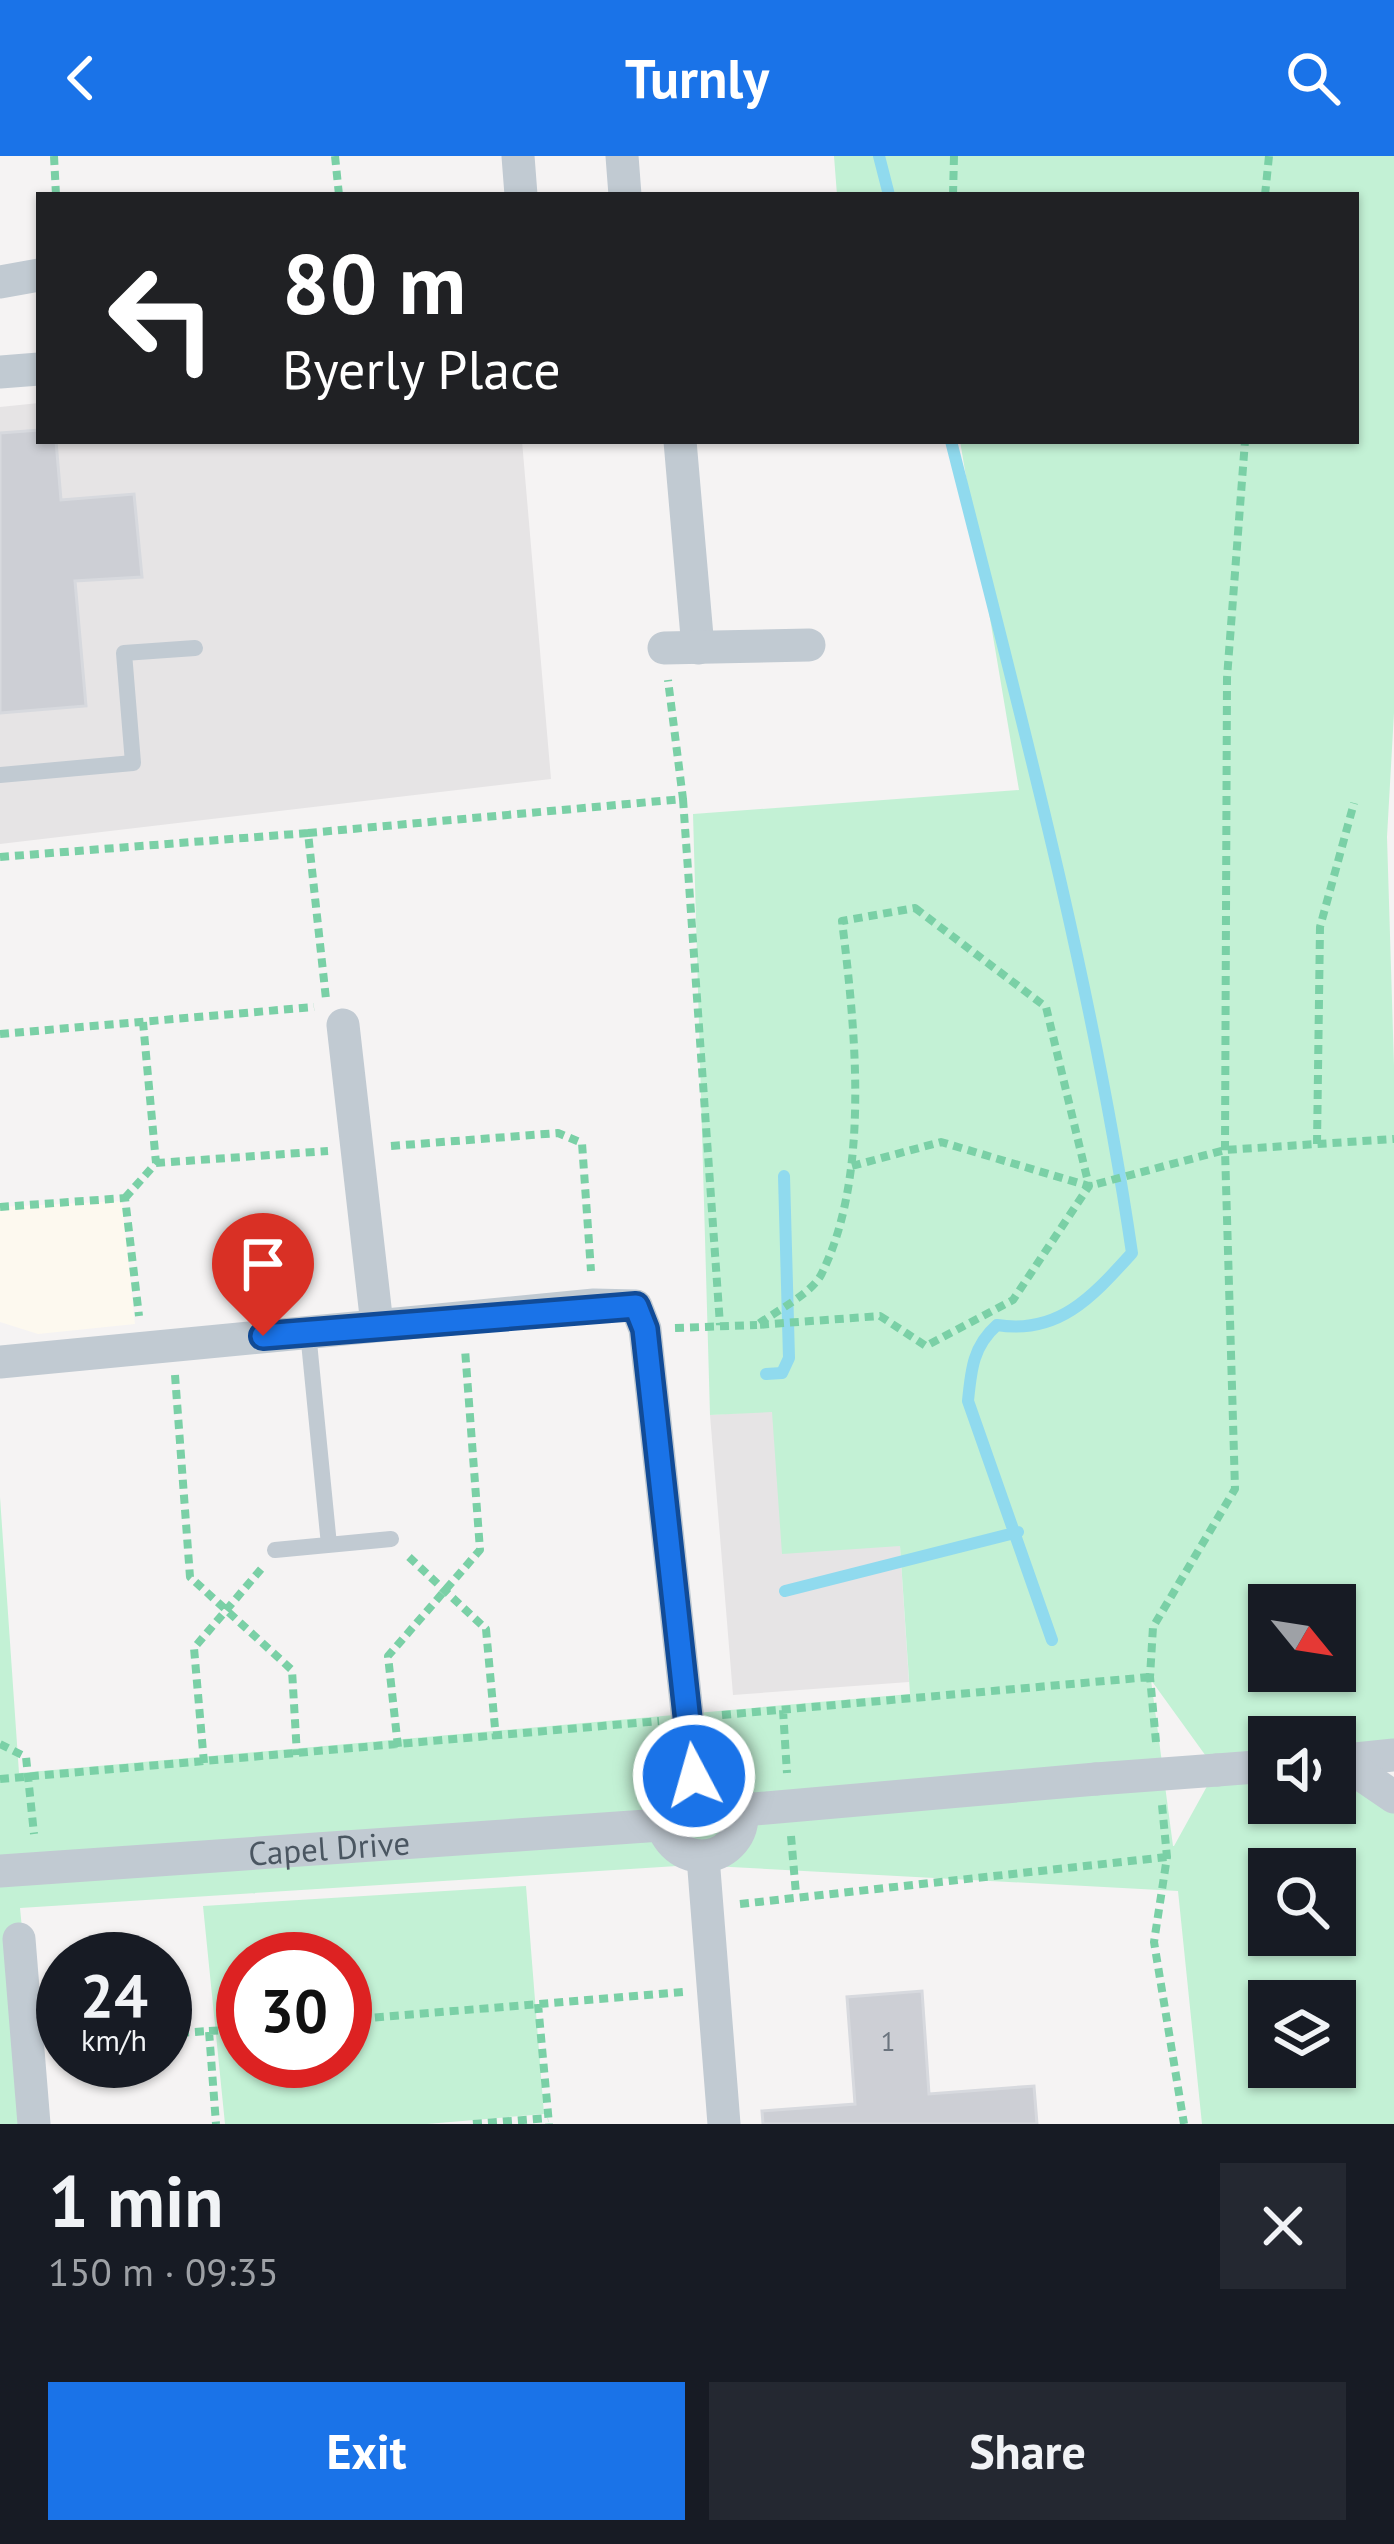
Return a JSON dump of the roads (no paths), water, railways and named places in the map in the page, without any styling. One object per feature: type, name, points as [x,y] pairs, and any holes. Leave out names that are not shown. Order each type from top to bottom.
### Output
[{"type":"street","points":[[518,156],[521,192]]},
{"type":"street","points":[[622,156],[625,192]]},
{"type":"street","points":[[0,282],[36,275]]},
{"type":"street","points":[[0,372],[36,369]]},
{"type":"street","points":[[680,444],[698,648]]},
{"type":"street","points":[[664,648],[809,645]]},
{"type":"street","points":[[335,1016],[376,1325]]},
{"type":"street","points":[[0,1362],[463,1317],[636,1306],[645,1329],[694,1776]]},
{"type":"street","points":[[1356,1759],[1394,1755]]},
{"type":"street","points":[[742,1810],[1248,1768]]},
{"type":"street","points":[[1356,1773],[1394,1797]]},
{"type":"street","points":[[694,1776],[724,1782],[742,1810],[733,1842],[703,1857],[678,1848],[661,1825],[669,1793],[694,1776]]},
{"type":"street","name":"Capel Drive","points":[[0,1871],[661,1825]]},
{"type":"street","points":[[703,1857],[724,2124]]},
{"type":"street","points":[[19,1939],[34,2124]]},
{"type":"lane","points":[[0,775],[133,764],[124,653],[195,648]]},
{"type":"lane","points":[[308,1332],[329,1545]]},
{"type":"lane","points":[[275,1550],[391,1539]]},
{"type":"waterway","points":[[879,156],[888,192]]},
{"type":"waterway","points":[[952,444],[1075,946],[1132,1253],[1103,1284],[1057,1318],[1019,1327],[997,1325],[983,1341],[972,1369],[968,1401],[1052,1640]]},
{"type":"waterway","points":[[766,1374],[782,1373],[789,1358],[784,1176]]},
{"type":"waterway","points":[[785,1591],[1018,1532]]}]
